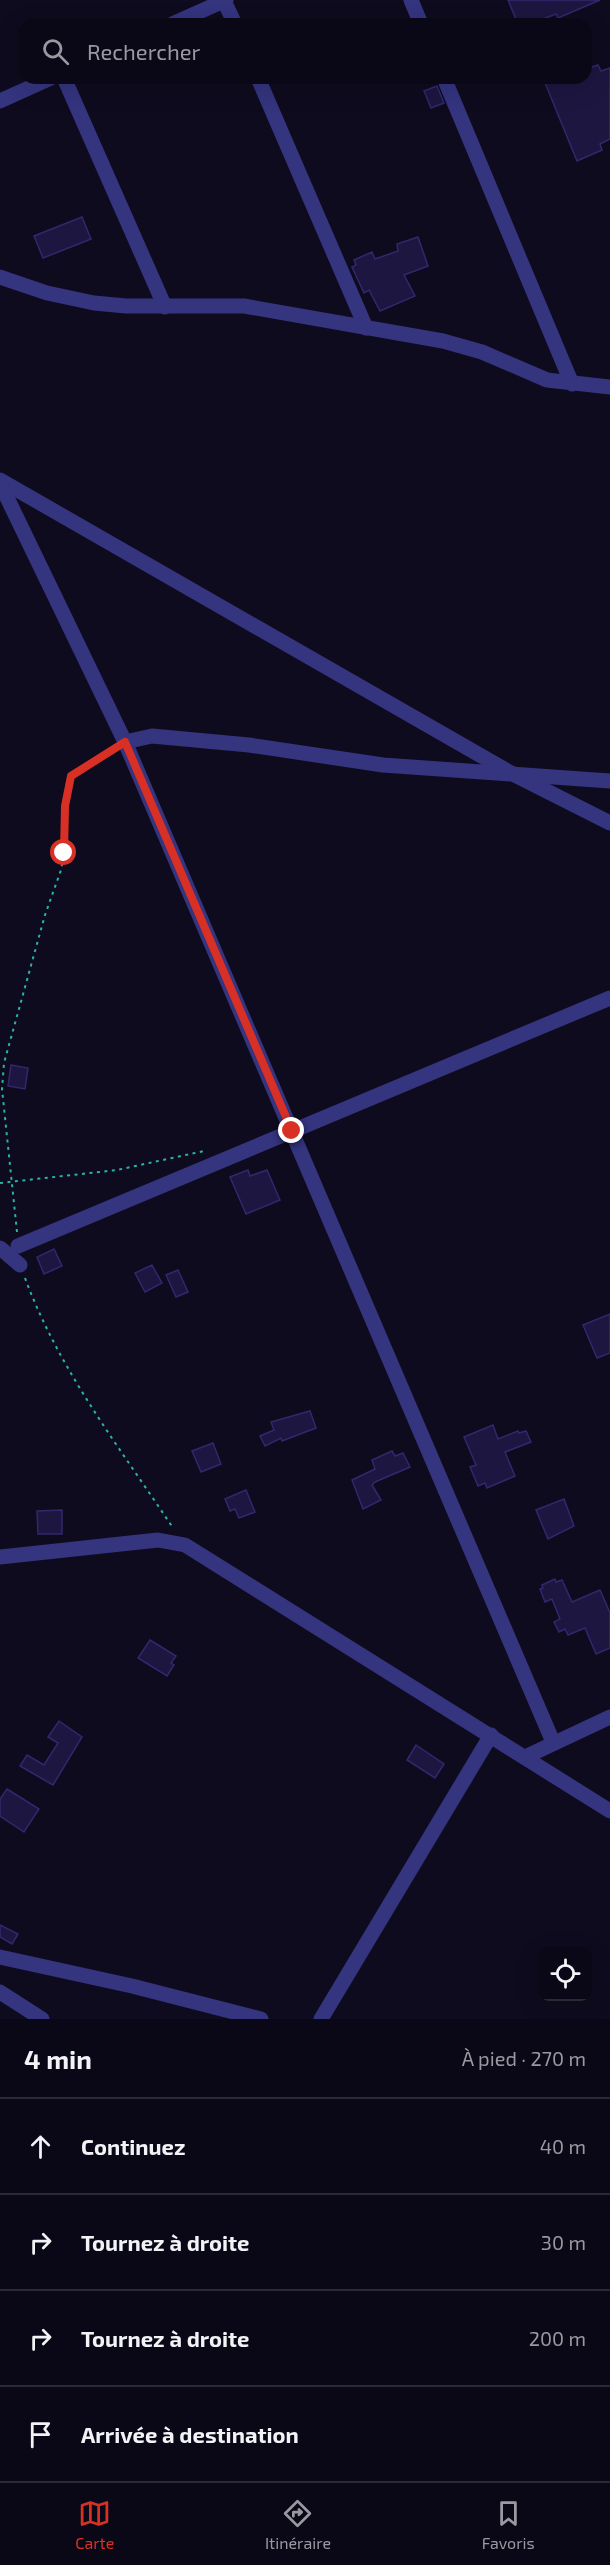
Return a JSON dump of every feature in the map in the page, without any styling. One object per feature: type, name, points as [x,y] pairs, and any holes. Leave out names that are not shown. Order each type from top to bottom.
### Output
[{"type":"street","points":[[185,18],[225,0],[232,18]]},
{"type":"street","points":[[411,0],[418,18]]},
{"type":"street","points":[[0,100],[37,84]]},
{"type":"street","points":[[67,84],[165,307]]},
{"type":"street","points":[[261,84],[366,328]]},
{"type":"street","points":[[447,84],[572,384]]},
{"type":"street","points":[[0,277],[47,293],[94,303],[165,307],[244,306],[443,340],[482,352],[547,380],[610,387]]},
{"type":"street","points":[[0,482],[125,742],[553,1742]]},
{"type":"street","points":[[0,482],[511,773],[610,823]]},
{"type":"street","points":[[125,742],[152,736],[249,745],[383,765],[610,781]]},
{"type":"street","points":[[18,1246],[610,998]]},
{"type":"street","points":[[0,1248],[20,1265]]},
{"type":"street","points":[[0,1557],[158,1540],[185,1545],[610,1811]]},
{"type":"street","points":[[525,1757],[553,1742],[610,1718]]},
{"type":"street","points":[[321,2019],[491,1735]]},
{"type":"street","points":[[0,1957],[132,1986],[261,2019]]},
{"type":"street","points":[[0,1992],[42,2019]]},
{"type":"path","points":[[18,1246],[2,1076],[45,915],[61,870],[71,776],[125,742]]},
{"type":"path","points":[[0,1183],[117,1170],[210,1149]]},
{"type":"path","points":[[20,1265],[60,1355],[185,1545]]},
{"type":"building","points":[[508,0],[600,0],[558,18],[556,14],[546,18],[516,18]]},
{"type":"building","points":[[598,65],[601,71],[610,68],[610,139],[600,144],[602,150],[577,161],[545,84],[592,84],[592,67]]},
{"type":"building","points":[[437,86],[444,103],[431,108],[424,91]]},
{"type":"building","points":[[82,217],[91,239],[43,258],[34,236]]},
{"type":"building","points":[[418,237],[428,266],[404,275],[415,296],[380,311],[369,290],[364,293],[352,267],[356,265],[354,260],[372,252],[375,259],[398,251],[397,244]]},
{"type":"building","points":[[11,1065],[28,1068],[25,1089],[8,1086]]},
{"type":"building","points":[[248,1170],[250,1176],[267,1170],[280,1200],[246,1214],[230,1177]]},
{"type":"building","points":[[54,1249],[62,1266],[44,1274],[37,1257]]},
{"type":"building","points":[[152,1265],[162,1283],[145,1292],[135,1273]]},
{"type":"building","points":[[178,1270],[188,1292],[176,1297],[166,1275]]},
{"type":"building","points":[[610,1314],[610,1353],[597,1358],[583,1325]]},
{"type":"building","points":[[310,1411],[316,1428],[282,1441],[281,1438],[265,1446],[260,1436],[274,1430],[271,1422]]},
{"type":"building","points":[[493,1425],[498,1439],[518,1431],[519,1433],[526,1431],[531,1442],[505,1452],[515,1476],[487,1488],[485,1483],[478,1486],[470,1467],[476,1465],[464,1437]]},
{"type":"building","points":[[213,1443],[221,1464],[201,1472],[192,1451]]},
{"type":"building","points":[[392,1451],[395,1456],[403,1453],[410,1467],[375,1482],[372,1485],[381,1500],[363,1509],[352,1480],[375,1469],[372,1460]]},
{"type":"building","points":[[246,1490],[255,1512],[239,1518],[235,1509],[230,1511],[225,1499]]},
{"type":"building","points":[[564,1499],[574,1526],[548,1539],[536,1510]]},
{"type":"building","points":[[62,1510],[62,1534],[38,1534],[37,1511]]},
{"type":"building","points":[[555,1579],[556,1582],[562,1580],[572,1602],[600,1590],[610,1613],[610,1648],[596,1654],[585,1628],[568,1635],[565,1629],[559,1632],[554,1622],[560,1619],[552,1599],[545,1602],[540,1589],[543,1588],[542,1585]]},
{"type":"building","points":[[150,1640],[176,1656],[171,1663],[174,1665],[167,1676],[138,1658]]},
{"type":"building","points":[[59,1721],[82,1737],[53,1785],[20,1766],[27,1755],[44,1765],[58,1743],[48,1737]]},
{"type":"building","points":[[416,1745],[444,1764],[435,1778],[407,1760]]},
{"type":"building","points":[[7,1789],[39,1809],[24,1832],[0,1816],[0,1799]]},
{"type":"building","points":[[0,1925],[18,1934],[12,1944],[0,1937]]},
{"type":"route","points":[[64,853],[65,806],[71,776],[125,742],[292,1131]]}]
